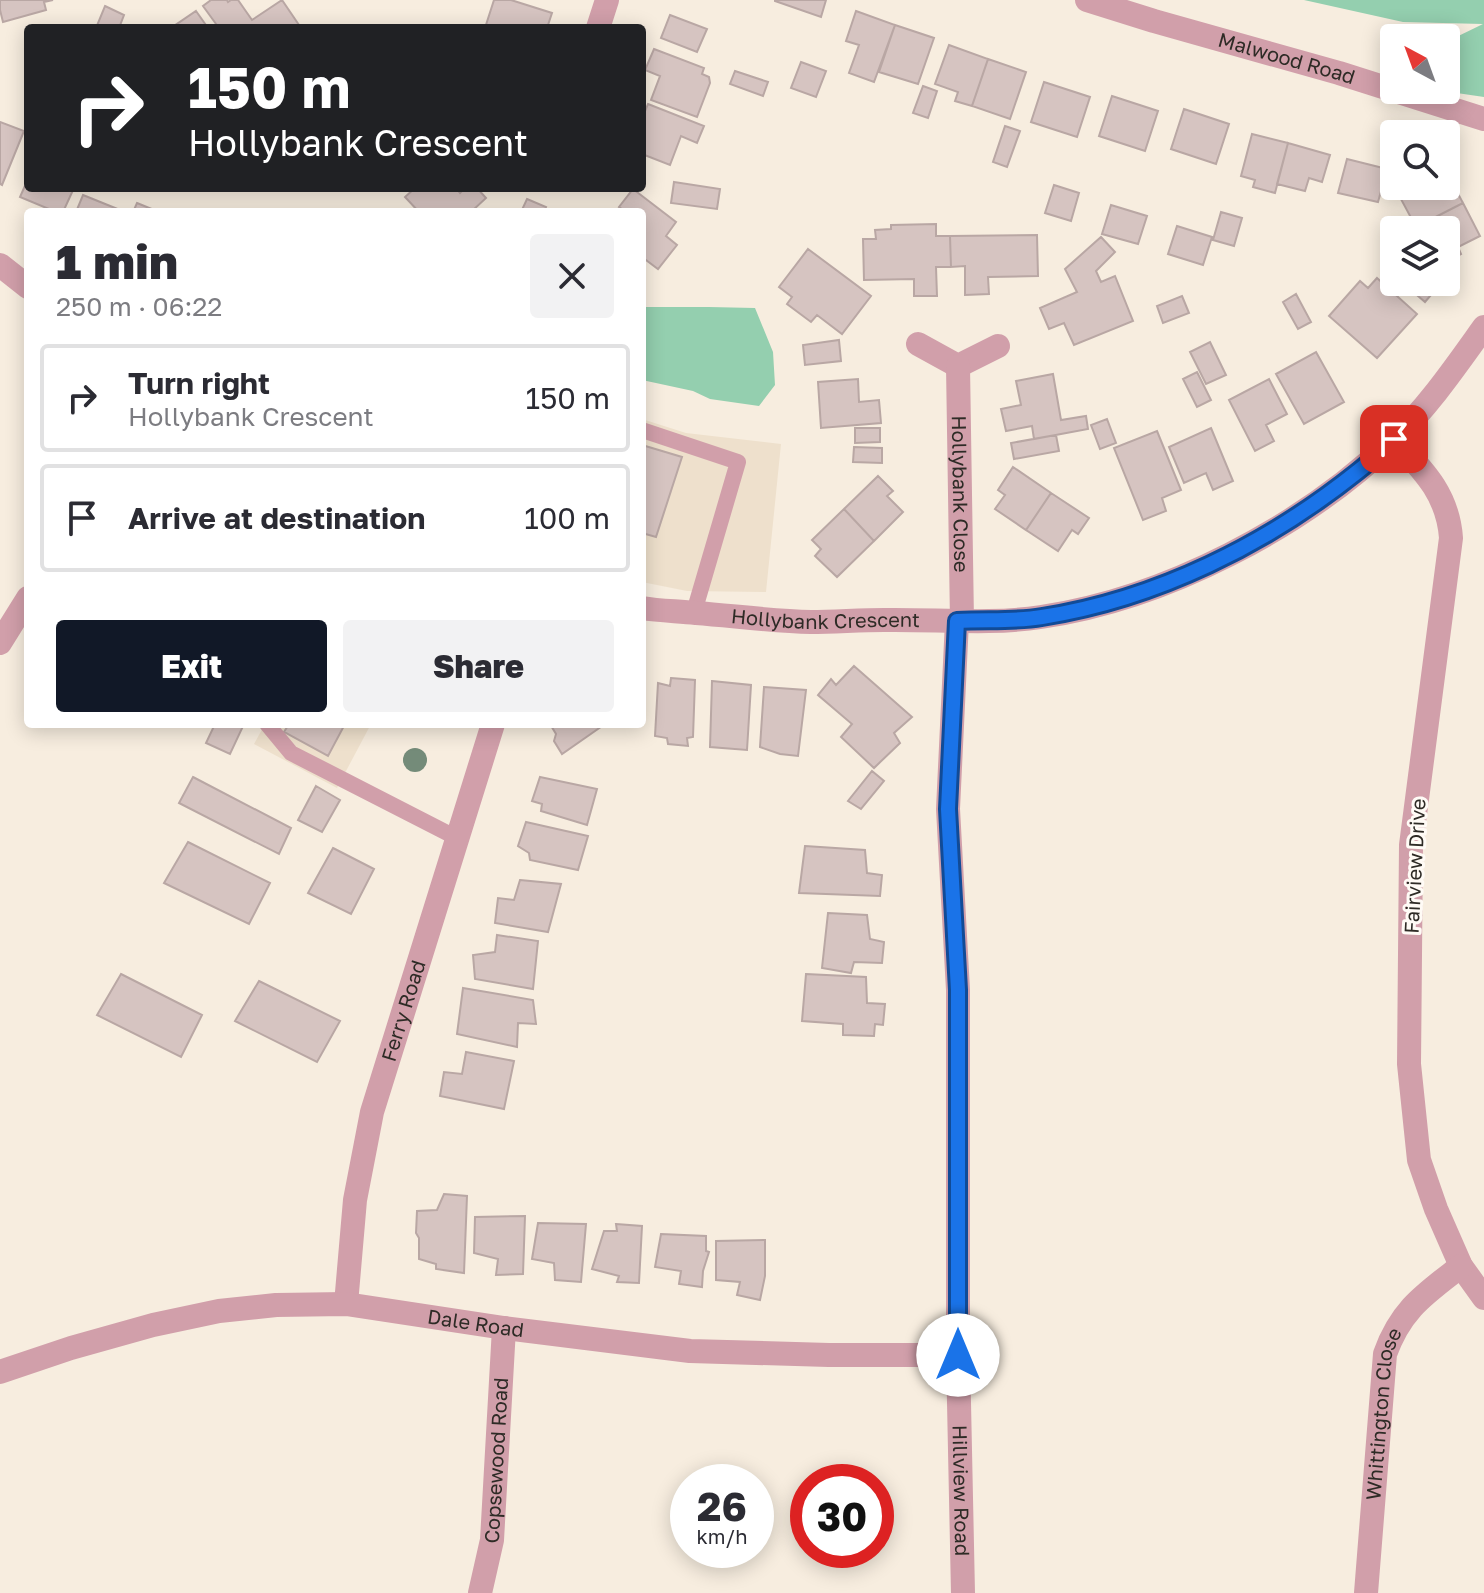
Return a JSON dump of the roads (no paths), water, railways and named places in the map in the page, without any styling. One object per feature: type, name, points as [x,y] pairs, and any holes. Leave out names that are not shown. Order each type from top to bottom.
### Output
[{"type":"street","points":[[599,24],[607,0]]},
{"type":"street","name":"Malwood Road","points":[[1087,0],[1339,73],[1484,119]]},
{"type":"street","points":[[0,265],[24,284]]},
{"type":"street","name":"Hollybank Crescent","points":[[646,609],[811,622],[1011,620],[1075,611],[1130,597],[1189,574],[1284,523],[1358,472],[1421,409],[1484,327]]},
{"type":"street","points":[[918,344],[958,366],[998,346]]},
{"type":"street","name":"Hollybank Close","points":[[958,366],[959,621]]},
{"type":"street","name":"Fairview Drive","points":[[1394,439],[1426,474],[1442,498],[1450,522],[1451,538],[1411,845],[1409,1064],[1419,1160],[1461,1266],[1484,1298]]},
{"type":"street","points":[[0,643],[24,604]]},
{"type":"street","name":"Hillview Road","points":[[959,621],[948,809],[958,990],[958,1355],[963,1593]]},
{"type":"street","name":"Ferry Road","points":[[346,1304],[355,1200],[372,1112],[492,728]]},
{"type":"street","name":"Whittington Close","points":[[1366,1593],[1385,1354],[1397,1325],[1409,1310],[1461,1266]]},
{"type":"street","name":"Dale Road","points":[[0,1372],[153,1325],[219,1311],[276,1305],[346,1304],[690,1351],[958,1355]]},
{"type":"street","name":"Copsewood Road","points":[[480,1593],[492,1540],[504,1328]]},
{"type":"lane","points":[[646,431],[738,462],[694,612]]},
{"type":"lane","points":[[270,728],[291,753],[457,838]]}]
